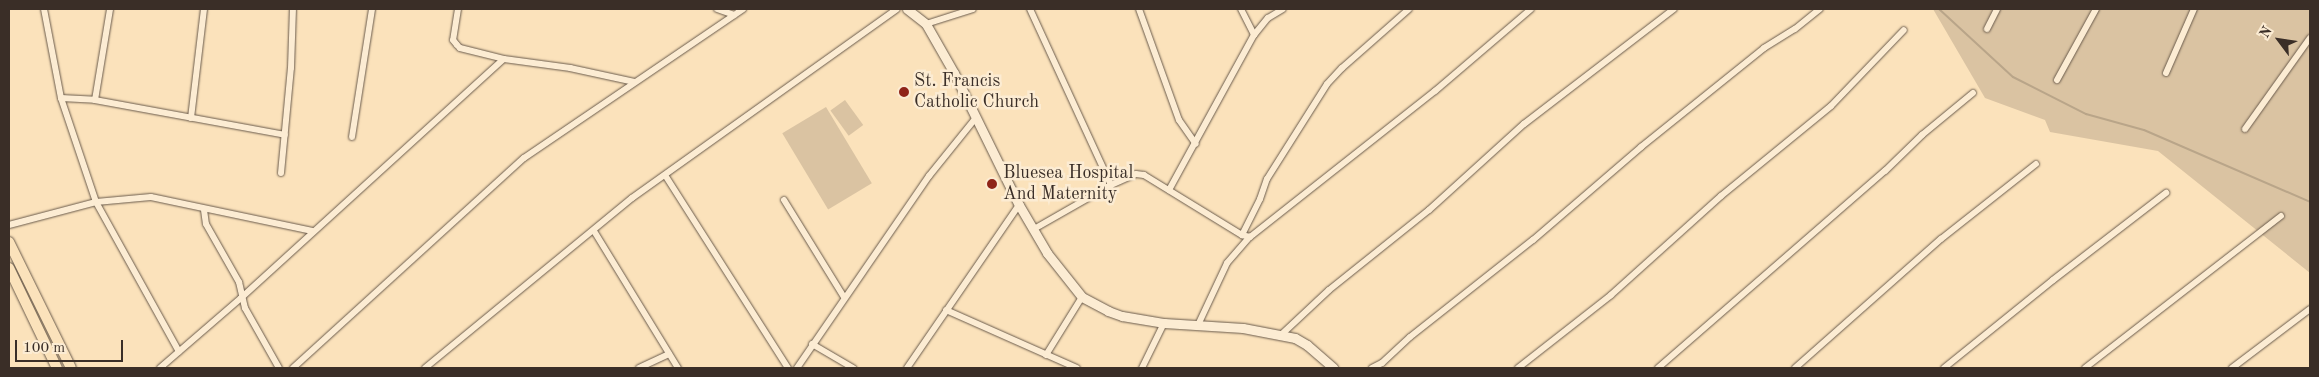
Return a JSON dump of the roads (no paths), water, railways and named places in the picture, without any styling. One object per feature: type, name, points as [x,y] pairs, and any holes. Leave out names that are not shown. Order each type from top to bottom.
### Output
[{"type":"main road","points":[[9,242],[71,368]]},
{"type":"main road","points":[[9,268],[57,368]]},
{"type":"street","points":[[44,9],[61,98],[96,202],[179,352]]},
{"type":"street","points":[[95,100],[110,9]]},
{"type":"street","points":[[191,118],[204,9]]},
{"type":"street","points":[[281,173],[291,68],[293,9]]},
{"type":"street","points":[[352,137],[372,9]]},
{"type":"street","points":[[458,9],[454,40],[460,48],[504,59],[570,68],[636,82]]},
{"type":"street","points":[[717,9],[734,15]]},
{"type":"street","points":[[293,368],[524,158],[743,9]]},
{"type":"street","points":[[426,368],[632,198],[897,9]]},
{"type":"street","points":[[907,9],[926,24],[948,61],[1019,205],[1052,260],[1082,297],[1122,316],[1164,323],[1198,324],[1282,334],[1295,338],[1307,345],[1332,368]]},
{"type":"street","points":[[926,24],[973,9]]},
{"type":"street","points":[[1030,9],[1111,185]]},
{"type":"street","points":[[1139,9],[1179,120],[1196,144]]},
{"type":"street","points":[[1241,9],[1254,35]]},
{"type":"street","points":[[1169,190],[1196,144],[1254,35],[1268,18],[1283,9]]},
{"type":"street","points":[[1242,235],[1260,199],[1267,179],[1327,84],[1342,68],[1409,9]]},
{"type":"street","points":[[1198,324],[1226,263],[1250,236],[1435,91],[1531,9]]},
{"type":"street","points":[[1282,334],[1329,290],[1429,210],[1524,124],[1674,9]]},
{"type":"street","points":[[1372,368],[1382,363],[1410,337],[1533,240],[1641,147],[1764,48],[1808,20],[1820,9]]},
{"type":"street","points":[[1987,29],[1997,9]]},
{"type":"street","points":[[2057,80],[2096,9]]},
{"type":"street","points":[[2166,73],[2194,9]]},
{"type":"street","points":[[1518,368],[1611,295],[1721,196],[1831,106],[1904,30]]},
{"type":"street","points":[[2245,129],[2310,38]]},
{"type":"street","points":[[160,368],[241,298],[504,59]]},
{"type":"street","points":[[1658,368],[1885,171],[1922,134],[1973,94]]},
{"type":"street","points":[[61,98],[95,100],[285,135]]},
{"type":"street","points":[[797,368],[929,176],[975,119]]},
{"type":"street","points":[[1795,368],[1941,239],[2036,164]]},
{"type":"street","points":[[1034,229],[1111,185],[1136,174],[1144,175],[1242,235],[1250,236]]},
{"type":"street","points":[[665,175],[788,368]]},
{"type":"street","points":[[1944,368],[2053,280],[2166,193]]},
{"type":"street","points":[[9,224],[96,202],[151,197],[312,232]]},
{"type":"street","points":[[784,200],[844,297]]},
{"type":"street","points":[[907,368],[1019,205]]},
{"type":"street","points":[[204,210],[206,224],[239,282],[241,298],[279,368]]},
{"type":"street","points":[[2085,368],[2281,216]]},
{"type":"street","points":[[594,231],[678,368]]},
{"type":"street","points":[[1046,355],[1082,297]]},
{"type":"street","points":[[2232,368],[2310,309]]},
{"type":"street","points":[[946,310],[1077,368]]},
{"type":"street","points":[[1142,368],[1164,323]]},
{"type":"street","points":[[812,344],[853,368]]},
{"type":"street","points":[[639,368],[669,354]]},
{"type":"waterway","points":[[1939,9],[2013,77],[2086,114],[2144,130],[2310,202]]},
{"type":"place","name":"St. Francis Catholic Church","points":[[904,92]]},
{"type":"place","name":"Bluesea Hospital And Maternity","points":[[992,184]]}]
